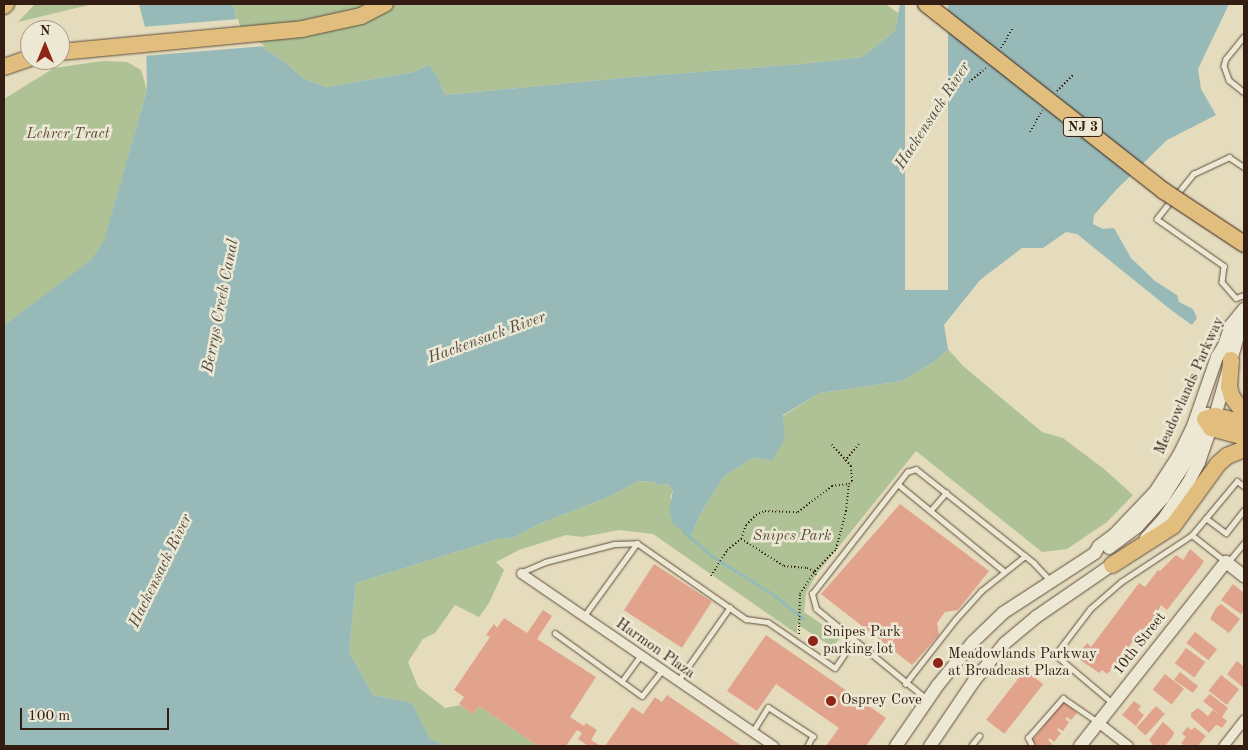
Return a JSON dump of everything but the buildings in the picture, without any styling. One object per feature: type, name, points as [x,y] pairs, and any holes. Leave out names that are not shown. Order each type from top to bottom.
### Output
[{"type":"highway","points":[[70,50],[302,28],[361,16],[385,4]]},
{"type":"highway","name":"NJ 3","points":[[926,4],[1172,196],[1244,244]]},
{"type":"highway","points":[[4,67],[20,61]]},
{"type":"highway","points":[[1227,353],[1229,386],[1232,397],[1244,413]]},
{"type":"highway","points":[[1211,421],[1244,423]]},
{"type":"highway","points":[[1211,421],[1244,437]]},
{"type":"highway","points":[[1112,565],[1173,526],[1218,464],[1227,456],[1244,449]]},
{"type":"main road","name":"Meadowlands Parkway","points":[[930,746],[974,681],[1005,643],[1036,617],[1140,544],[1162,521],[1188,483],[1211,421],[1227,353],[1241,326],[1244,311]]},
{"type":"main road","name":"Meadowlands Parkway","points":[[896,746],[927,700],[973,642],[1003,613],[1095,553],[1099,546],[1139,510],[1155,492],[1179,455],[1193,426],[1217,357],[1227,353]]},
{"type":"main road","points":[[1095,553],[1103,552],[1122,540],[1138,526],[1163,498],[1211,421]]},
{"type":"main road","points":[[1227,563],[1244,576]]},
{"type":"main road","name":"10th Street","points":[[1080,746],[1227,563]]},
{"type":"street","name":"Harmon Plaza","points":[[521,573],[774,746]]},
{"type":"street","points":[[1223,746],[1244,719]]},
{"type":"street","points":[[1099,723],[1128,746]]},
{"type":"lane","points":[[1244,37],[1226,58],[1224,66],[1229,80],[1244,92]]},
{"type":"lane","points":[[1244,167],[1229,157],[1193,174],[1157,219],[1224,266],[1222,282],[1236,298],[1244,295]]},
{"type":"lane","points":[[927,700],[816,609],[812,594],[907,472],[916,469],[1025,556],[1051,581]]},
{"type":"lane","points":[[1114,704],[1056,655],[1090,609],[1121,582],[1192,535],[1237,481],[1244,486]]},
{"type":"lane","points":[[898,484],[1004,571]]},
{"type":"lane","points":[[931,510],[946,494]]},
{"type":"lane","points":[[1206,518],[1226,533],[1244,510]]},
{"type":"lane","points":[[1192,535],[1227,563],[1244,543]]},
{"type":"lane","points":[[521,573],[545,562],[614,544],[637,543],[730,608],[746,618],[768,622],[835,668],[854,641]]},
{"type":"lane","points":[[584,616],[637,543]]},
{"type":"lane","points":[[906,684],[955,620],[981,591],[1025,556]]},
{"type":"lane","points":[[678,682],[730,608]]},
{"type":"lane","points":[[555,633],[642,696],[662,670]]},
{"type":"lane","points":[[622,681],[641,655]]},
{"type":"lane","points":[[1032,746],[1028,738],[1063,698],[1099,723]]},
{"type":"lane","points":[[752,732],[768,707],[814,736],[808,746]]},
{"type":"lane","points":[[971,746],[979,736]]},
{"type":"path","points":[[799,626],[799,605],[802,588],[836,549],[846,511],[849,484],[852,481],[853,471],[831,444]]},
{"type":"path","points":[[845,461],[859,444]]},
{"type":"path","points":[[710,576],[726,552],[741,539],[746,525],[756,515],[765,511],[798,512],[832,486],[849,484]]},
{"type":"path","points":[[741,539],[784,566],[815,571]]},
{"type":"path","points":[[815,571],[816,575]]},
{"type":"green space","points":[[35,4],[93,4],[20,20],[18,22]]},
{"type":"green space","points":[[233,4],[886,4],[898,13],[895,31],[862,57],[802,64],[633,77],[445,95],[437,75],[427,65],[413,72],[327,87],[304,79],[286,63],[239,31]]},
{"type":"green space","name":"Lehrer Tract","points":[[103,61],[127,62],[141,70],[147,90],[101,253],[4,325],[4,99],[51,70],[70,70],[70,66]]},
{"type":"green space","name":"Snipes Park","points":[[948,349],[963,366],[1042,432],[1063,438],[1104,469],[1133,495],[1107,522],[1067,549],[1042,552],[916,451],[816,575],[806,593],[804,612],[841,637],[832,647],[797,624],[797,634],[653,534],[619,530],[582,537],[566,535],[519,550],[496,562],[504,570],[489,603],[479,617],[455,605],[435,633],[423,639],[408,662],[418,687],[445,708],[460,705],[473,714],[479,706],[538,746],[447,746],[430,739],[412,703],[373,695],[349,652],[356,583],[498,539],[513,538],[539,524],[611,496],[638,481],[654,482],[659,485],[668,484],[673,490],[670,498],[691,536],[700,515],[724,476],[753,458],[762,459],[785,437],[783,416],[820,393],[902,381],[934,362]]},
{"type":"water","points":[[139,4],[233,4],[239,31],[286,63],[304,79],[327,87],[413,72],[428,65],[437,75],[445,95],[633,77],[802,64],[862,57],[895,31],[900,4],[1229,4],[1198,69],[1201,89],[1216,115],[1167,140],[1116,190],[1094,215],[1093,224],[1103,229],[1114,228],[1131,258],[1155,281],[1177,295],[1179,302],[1193,309],[1197,318],[1192,325],[1077,234],[1066,232],[1043,248],[1022,248],[980,280],[944,325],[948,349],[934,362],[902,381],[820,393],[783,415],[785,437],[773,460],[753,458],[724,476],[700,515],[691,536],[673,524],[669,511],[673,490],[668,484],[658,485],[654,482],[638,481],[611,496],[539,524],[513,538],[498,539],[356,583],[349,652],[373,695],[412,703],[430,739],[447,746],[4,746],[4,325],[91,260],[104,241],[147,90],[146,31]]},
{"type":"pier","points":[[905,4],[948,4],[948,290],[905,290]]},
{"type":"pier","points":[[238,19],[241,30],[265,46],[144,56],[142,27]]},
{"type":"waterway","points":[[683,531],[712,556],[774,595],[804,619]]},
{"type":"place","name":"Snipes Park parking lot","points":[[813,641]]},
{"type":"place","name":"Meadowlands Parkway at Broadcast Plaza","points":[[938,663]]},
{"type":"place","name":"Osprey Cove","points":[[831,701]]},
{"type":"water label","name":"Hackensack River","points":[[933,116]]},
{"type":"water label","name":"Berrys Creek Canal","points":[[221,306]]},
{"type":"water label","name":"Hackensack River","points":[[487,338]]},
{"type":"water label","name":"Hackensack River","points":[[161,571]]}]
